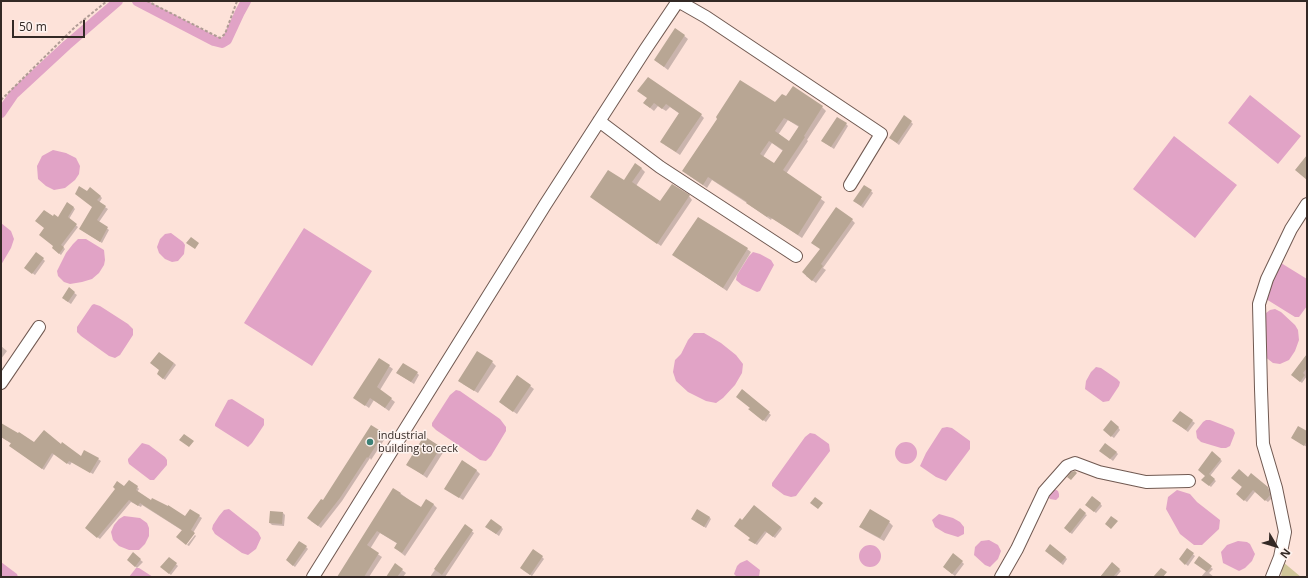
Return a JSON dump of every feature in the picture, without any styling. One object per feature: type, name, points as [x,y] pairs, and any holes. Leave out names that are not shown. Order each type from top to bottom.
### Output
[{"type":"street","points":[[313,577],[545,205],[678,1],[712,21],[881,134],[850,185]]},
{"type":"street","points":[[599,121],[660,167],[796,256]]},
{"type":"street","points":[[1272,577],[1280,556],[1285,532],[1276,488],[1263,444],[1260,304],[1266,279],[1291,229],[1307,204]]},
{"type":"street","points":[[1,383],[39,328]]},
{"type":"street","points":[[1001,577],[1017,549],[1044,492],[1067,466],[1076,463],[1100,472],[1146,482],[1189,481]]},
{"type":"path","points":[[1,100],[75,27],[107,1]]},
{"type":"path","points":[[147,1],[220,38],[224,35],[238,1]]},
{"type":"shaded area","points":[[1250,95],[1301,136],[1278,164],[1228,123]]},
{"type":"shaded area","points":[[1174,136],[1237,185],[1195,238],[1133,189]]},
{"type":"shaded area","points":[[53,150],[66,153],[76,158],[80,166],[79,174],[75,180],[65,188],[54,190],[46,186],[38,179],[37,166],[42,156]]},
{"type":"shaded area","points":[[1,223],[11,231],[14,239],[11,248],[1,265]]},
{"type":"shaded area","points":[[304,228],[372,271],[312,366],[244,323]]},
{"type":"shaded area","points":[[171,233],[185,245],[184,254],[178,261],[172,262],[165,259],[159,253],[157,247],[160,239],[165,234]]},
{"type":"shaded area","points":[[78,239],[86,239],[104,250],[105,260],[99,273],[92,279],[70,284],[64,282],[58,276],[57,271],[66,253]]},
{"type":"shaded area","points":[[753,252],[771,260],[774,265],[760,291],[757,292],[742,285],[736,280],[737,275]]},
{"type":"shaded area","points":[[1281,263],[1307,279],[1307,306],[1299,317],[1295,317],[1266,299],[1277,265]]},
{"type":"shaded area","points":[[94,304],[100,306],[128,324],[133,329],[133,335],[120,355],[115,358],[109,356],[77,332],[77,327]]},
{"type":"shaded area","points":[[1275,309],[1281,312],[1295,325],[1298,330],[1299,340],[1295,351],[1289,360],[1280,364],[1273,363],[1264,356],[1263,320],[1266,313]]},
{"type":"shaded area","points":[[694,333],[704,333],[721,343],[736,355],[743,364],[742,373],[735,385],[716,403],[706,401],[688,392],[676,381],[673,372],[675,360],[681,354],[688,340]]},
{"type":"shaded area","points":[[1096,367],[1101,368],[1120,382],[1109,401],[1103,402],[1085,389],[1086,381]]},
{"type":"shaded area","points":[[456,390],[460,391],[500,419],[506,427],[506,431],[491,456],[486,461],[480,460],[432,426],[432,423],[450,395]]},
{"type":"shaded area","points":[[232,399],[264,419],[264,425],[248,447],[215,426],[228,400]]},
{"type":"shaded area","points":[[1206,420],[1210,420],[1233,429],[1235,433],[1230,446],[1221,448],[1201,442],[1197,438],[1196,431]]},
{"type":"shaded area","points":[[942,428],[952,428],[970,441],[970,449],[946,481],[936,477],[920,466],[926,453]]},
{"type":"shaded area","points":[[810,433],[815,434],[829,444],[830,451],[796,496],[791,497],[784,495],[772,486],[772,483],[805,437]]},
{"type":"shaded area","points":[[906,442],[914,445],[917,453],[914,461],[906,464],[898,461],[895,453],[898,445]]},
{"type":"shaded area","points":[[142,443],[149,445],[167,460],[167,465],[154,480],[150,480],[129,464],[128,461],[128,459]]},
{"type":"shaded area","points":[[1053,488],[1058,491],[1059,494],[1059,497],[1056,500],[1050,499],[1047,495]]},
{"type":"shaded area","points":[[1177,490],[1190,494],[1197,502],[1220,520],[1219,529],[1202,545],[1194,545],[1180,534],[1166,509],[1168,497]]},
{"type":"shaded area","points":[[229,509],[258,532],[261,538],[256,549],[248,555],[242,553],[215,534],[212,529],[213,525],[224,510]]},
{"type":"shaded area","points":[[939,514],[953,518],[960,522],[964,527],[964,534],[958,537],[945,533],[935,527],[932,520]]},
{"type":"shaded area","points":[[124,516],[140,518],[147,523],[149,528],[149,536],[145,544],[139,550],[129,550],[119,546],[113,540],[111,532],[114,525]]},
{"type":"shaded area","points":[[989,540],[998,545],[1001,551],[998,559],[990,567],[985,565],[974,555],[975,547],[981,541]]},
{"type":"shaded area","points":[[1238,541],[1247,542],[1250,544],[1255,554],[1252,561],[1245,568],[1239,571],[1223,563],[1221,552],[1227,545]]},
{"type":"shaded area","points":[[870,545],[878,548],[881,556],[878,564],[870,567],[862,564],[859,556],[862,548]]},
{"type":"shaded area","points":[[747,560],[760,570],[759,577],[737,577],[734,574],[737,566]]},
{"type":"shaded area","points":[[1,562],[17,574],[18,577],[1,577]]},
{"type":"shaded area","points":[[1283,562],[1301,577],[1281,577]]},
{"type":"shaded area","points":[[136,568],[139,568],[153,577],[129,577]]},
{"type":"building","points":[[675,28],[685,35],[664,67],[654,60]]},
{"type":"building","points":[[648,77],[702,114],[676,152],[660,142],[679,113],[666,104],[662,109],[654,103],[650,108],[643,103],[647,98],[637,91]]},
{"type":"building","points":[[740,80],[775,102],[782,94],[786,96],[793,86],[823,106],[783,170],[822,197],[798,235],[768,216],[767,217],[708,177],[703,185],[682,171],[717,119],[716,117]],"holes":[[[784,118],[799,126],[789,141],[775,131]],[[769,141],[783,150],[774,163],[760,154]]]},
{"type":"building","points":[[904,115],[912,121],[897,143],[889,138]]},
{"type":"building","points":[[837,117],[847,123],[831,147],[821,141]]},
{"type":"building","points":[[1307,155],[1307,180],[1295,170]]},
{"type":"building","points":[[635,163],[642,168],[632,182],[660,201],[672,184],[690,195],[657,244],[590,197],[608,170],[624,180]]},
{"type":"building","points":[[864,185],[872,190],[861,206],[853,201]]},
{"type":"building","points":[[79,186],[87,191],[90,187],[101,196],[97,200],[106,206],[97,220],[108,227],[100,242],[79,229],[92,207],[75,194]]},
{"type":"building","points":[[67,202],[74,207],[68,217],[77,224],[61,245],[64,247],[59,254],[52,248],[53,246],[39,235],[44,228],[35,221],[44,210],[53,216],[54,214],[58,217]]},
{"type":"building","points":[[836,207],[853,219],[821,264],[823,266],[812,281],[802,272],[820,249],[811,243]]},
{"type":"building","points":[[698,217],[748,248],[723,288],[672,255]]},
{"type":"building","points":[[191,237],[199,243],[195,249],[186,243]]},
{"type":"building","points":[[36,252],[44,258],[32,274],[24,268]]},
{"type":"building","points":[[69,287],[75,292],[68,302],[62,298]]},
{"type":"building","points":[[477,351],[493,361],[474,391],[458,381]]},
{"type":"building","points":[[159,352],[174,363],[163,379],[157,374],[159,370],[150,363]]},
{"type":"building","points":[[1307,354],[1307,368],[1303,373],[1305,375],[1300,382],[1291,375]]},
{"type":"building","points":[[379,358],[390,365],[377,387],[392,398],[385,408],[370,398],[365,406],[353,398]]},
{"type":"building","points":[[403,363],[418,372],[411,382],[396,373]]},
{"type":"building","points":[[517,375],[531,385],[513,412],[499,402]]},
{"type":"building","points":[[742,389],[770,412],[763,421],[736,397]]},
{"type":"building","points":[[1180,411],[1193,420],[1186,430],[1172,421]]},
{"type":"building","points":[[1111,420],[1119,427],[1111,437],[1103,430]]},
{"type":"building","points":[[1,423],[34,442],[44,430],[61,444],[62,442],[81,456],[84,450],[99,458],[90,473],[69,461],[67,464],[52,453],[42,469],[9,446],[11,443],[1,437]]},
{"type":"building","points":[[371,425],[384,433],[340,498],[318,526],[307,518],[321,499],[323,500]]},
{"type":"building","points":[[1298,426],[1307,431],[1307,441],[1304,446],[1291,438]]},
{"type":"building","points":[[184,434],[194,441],[189,447],[179,440]]},
{"type":"building","points":[[424,436],[441,447],[423,475],[406,465]]},
{"type":"building","points":[[1105,443],[1117,452],[1110,459],[1099,451]]},
{"type":"building","points":[[1212,451],[1221,459],[1209,474],[1215,479],[1209,486],[1201,480],[1205,476],[1198,470]]},
{"type":"building","points":[[462,460],[477,470],[459,498],[444,489]]},
{"type":"building","points":[[1239,469],[1248,477],[1251,473],[1268,487],[1270,495],[1265,501],[1253,490],[1244,501],[1236,494],[1242,487],[1231,478]]},
{"type":"building","points":[[1075,471],[1077,473],[1071,480],[1067,477],[1071,472]]},
{"type":"building","points":[[129,480],[138,486],[136,490],[151,500],[152,498],[168,505],[185,516],[190,509],[200,515],[191,530],[195,533],[186,545],[176,537],[182,530],[140,503],[138,506],[129,500],[97,538],[85,528],[115,489],[113,487],[117,481],[124,486]]},
{"type":"building","points":[[393,488],[421,507],[426,499],[434,504],[402,553],[394,548],[397,543],[377,531],[367,545],[379,553],[364,577],[337,577]]},
{"type":"building","points":[[1092,496],[1101,503],[1094,512],[1085,505]]},
{"type":"building","points":[[815,497],[823,503],[818,509],[810,503]]},
{"type":"building","points":[[754,505],[781,527],[773,537],[765,531],[755,544],[748,540],[750,538],[734,526],[740,518],[742,520]]},
{"type":"building","points":[[1080,508],[1086,513],[1070,533],[1064,528]]},
{"type":"building","points":[[697,509],[710,517],[704,527],[691,519]]},
{"type":"building","points":[[870,509],[890,521],[880,538],[859,527]]},
{"type":"building","points":[[270,511],[283,512],[282,524],[269,523]]},
{"type":"building","points":[[1111,516],[1118,521],[1111,529],[1105,524]]},
{"type":"building","points":[[491,519],[502,527],[496,534],[485,527]]},
{"type":"building","points":[[465,524],[473,530],[442,575],[434,569]]},
{"type":"building","points":[[299,541],[307,546],[293,566],[286,560]]},
{"type":"building","points":[[1050,544],[1066,557],[1061,563],[1045,551]]},
{"type":"building","points":[[1187,548],[1194,553],[1185,565],[1179,559]]},
{"type":"building","points":[[533,549],[543,556],[530,575],[520,568]]},
{"type":"building","points":[[133,552],[141,559],[135,567],[127,560]]},
{"type":"building","points":[[953,553],[963,561],[952,574],[943,567]]},
{"type":"building","points":[[1199,556],[1212,566],[1207,572],[1194,563]]},
{"type":"building","points":[[169,557],[177,563],[169,574],[160,567]]},
{"type":"building","points":[[1112,562],[1120,569],[1113,577],[1100,577]]},
{"type":"building","points":[[395,563],[403,569],[397,577],[386,577]]},
{"type":"building","points":[[1161,568],[1167,572],[1163,577],[1153,577]]},
{"type":"waterway","points":[[1,113],[14,94],[118,1]]},
{"type":"waterway","points":[[137,1],[214,41],[222,43],[227,40],[246,1]]},
{"type":"place","name":"industrial building to ceck","points":[[370,442]]}]
